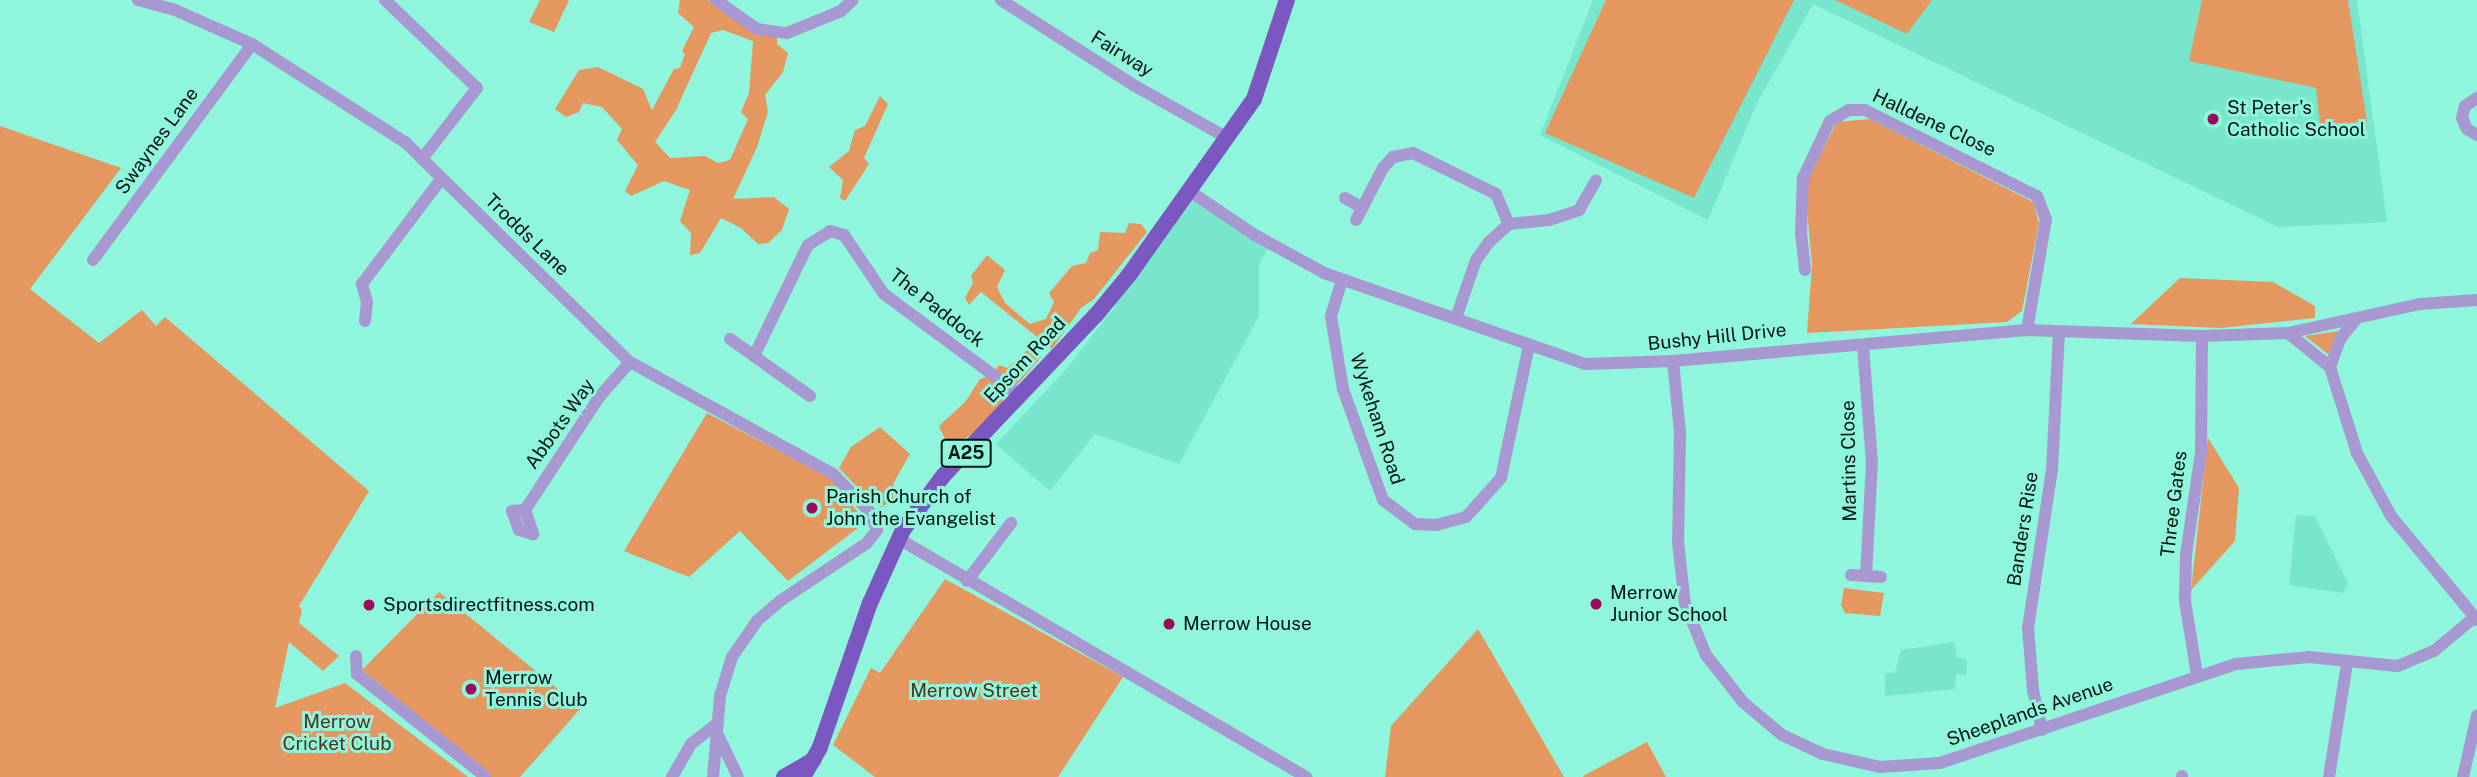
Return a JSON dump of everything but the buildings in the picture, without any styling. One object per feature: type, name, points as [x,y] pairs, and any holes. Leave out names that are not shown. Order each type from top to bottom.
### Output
[{"type":"main road","name":"Epsom Road","points":[[803,777],[815,759],[870,603],[899,538],[943,476],[1096,315],[1254,99],[1287,0]]},
{"type":"main road","points":[[784,777],[815,759]]},
{"type":"street","name":"Trodds Lane","points":[[138,0],[175,9],[252,44],[406,143],[630,362],[833,474],[875,521],[877,530],[867,543],[814,575],[757,621],[732,657],[720,695],[719,730]]},
{"type":"street","points":[[385,0],[477,88],[422,159]]},
{"type":"street","points":[[716,0],[757,29],[787,33],[841,11],[853,0]]},
{"type":"street","name":"Fairway","points":[[1001,0],[1135,86],[1226,136]]},
{"type":"street","name":"Swaynes Lane","points":[[93,260],[252,44]]},
{"type":"street","points":[[2477,98],[2465,106],[2462,118],[2467,129],[2477,135]]},
{"type":"street","name":"Halldene Close","points":[[1805,270],[1801,234],[1803,178],[1830,121],[1839,113],[1865,110],[2037,196],[2046,219],[2027,330]]},
{"type":"street","points":[[1345,198],[1359,214],[1393,157],[1413,153],[1496,194],[1509,224]]},
{"type":"street","points":[[365,321],[362,284],[441,179]]},
{"type":"street","points":[[1456,318],[1476,260],[1509,224],[1567,215],[1578,210],[1596,181]]},
{"type":"street","name":"Bushy Hill Drive","points":[[1188,190],[1270,244],[1342,280],[1586,364],[1673,361],[2027,330],[2202,336],[2288,333],[2420,304],[2477,300]]},
{"type":"street","name":"The Paddock","points":[[754,356],[808,245],[830,231],[844,235],[884,294],[1020,395]]},
{"type":"street","name":"Wykeham Road","points":[[1342,280],[1331,316],[1343,389],[1383,500],[1415,524],[1436,525],[1466,517],[1501,478],[1529,345]]},
{"type":"street","points":[[2330,367],[2340,339],[2356,318]]},
{"type":"street","name":"Banders Rise","points":[[2042,730],[2033,690],[2028,628],[2052,470],[2059,332]]},
{"type":"street","points":[[2288,333],[2330,367],[2357,453],[2392,516],[2476,618]]},
{"type":"street","name":"Three Gates","points":[[2197,674],[2185,601],[2201,452],[2202,336]]},
{"type":"street","points":[[730,339],[810,396]]},
{"type":"street","name":"Martins Close","points":[[1863,346],[1873,483],[1866,576]]},
{"type":"street","name":"Sheeplands Avenue","points":[[1673,361],[1680,443],[1678,542],[1685,604],[1706,655],[1743,702],[1782,735],[1822,754],[1880,767],[1940,764],[2197,674],[2265,659],[2309,657],[2347,663],[2398,666],[2434,651],[2476,618]]},
{"type":"street","name":"Abbots Way","points":[[525,510],[600,396],[630,362]]},
{"type":"street","points":[[967,581],[1011,523]]},
{"type":"street","points":[[899,538],[967,581],[1307,777]]},
{"type":"street","points":[[1851,575],[1881,577]]},
{"type":"street","points":[[356,656],[357,674],[486,777]]},
{"type":"street","points":[[2329,777],[2347,663]]},
{"type":"street","points":[[2463,777],[2477,716]]},
{"type":"street","points":[[672,777],[691,744],[719,730]]},
{"type":"street","points":[[713,777],[719,730]]},
{"type":"street","points":[[719,730],[738,777]]},
{"type":"shaded area","name":"St Peter's Catholic School","points":[[1593,0],[2357,0],[2387,222],[2278,227],[1813,4],[1757,103],[1708,220],[1540,135]]},
{"type":"shaded area","points":[[1188,190],[1270,244],[1259,265],[1259,316],[1179,464],[1095,434],[1050,491],[996,444],[1067,368],[1116,305],[1096,315]]},
{"type":"shaded area","points":[[2296,515],[2315,516],[2348,583],[2343,593],[2289,585]]},
{"type":"shaded area","points":[[1955,642],[1957,658],[1967,659],[1966,675],[1956,674],[1955,689],[1885,696],[1885,673],[1895,673],[1901,650]]},
{"type":"green space","points":[[540,0],[569,0],[554,32],[529,22]]},
{"type":"green space","points":[[680,0],[708,0],[728,15],[777,37],[777,44],[788,53],[783,72],[765,95],[768,112],[757,147],[733,199],[774,197],[789,209],[782,230],[768,243],[758,244],[741,228],[721,218],[700,253],[690,255],[691,233],[680,221],[690,190],[664,181],[631,196],[625,191],[638,165],[617,140],[622,129],[602,107],[583,103],[579,112],[566,117],[555,109],[579,70],[598,67],[643,89],[652,110],[674,69],[680,68],[685,54],[682,51],[694,27],[678,13]],"holes":[[[723,30],[753,41],[749,93],[741,112],[748,119],[730,160],[718,163],[705,156],[670,158],[655,142],[676,110],[711,33]]]},
{"type":"green space","points":[[1606,0],[1794,0],[1694,198],[1545,133]]},
{"type":"green space","points":[[1835,0],[1932,0],[1907,34]]},
{"type":"green space","points":[[2202,0],[2348,0],[2367,122],[2320,124],[2316,88],[2189,61]]},
{"type":"green space","points":[[880,96],[888,104],[864,158],[869,164],[845,201],[840,198],[843,180],[829,167],[849,151],[855,130],[865,126]]},
{"type":"green space","points":[[1870,119],[2033,202],[2039,223],[2022,311],[2007,322],[1807,333],[1812,265],[1805,186],[1837,122]]},
{"type":"green space","name":"Merrow Cricket Club","points":[[0,126],[121,168],[30,289],[99,343],[142,310],[156,326],[165,317],[369,491],[299,606],[302,610],[299,623],[339,656],[323,671],[289,642],[275,708],[345,683],[468,777],[0,777]]},
{"type":"green space","points":[[1129,223],[1141,224],[1147,232],[1094,299],[1081,308],[1052,349],[981,292],[969,305],[965,298],[973,283],[971,276],[987,255],[1005,270],[997,287],[1005,303],[1030,324],[1046,319],[1054,302],[1049,293],[1072,266],[1086,263],[1090,253],[1098,250],[1100,232],[1125,233]]},
{"type":"green space","points":[[2180,278],[2273,282],[2315,306],[2315,318],[2221,328],[2131,324]]},
{"type":"green space","points":[[2339,331],[2328,354],[2305,336]]},
{"type":"green space","points":[[1033,345],[1042,356],[978,430],[958,443],[945,439],[939,426],[966,401],[980,379],[992,375],[999,365],[1007,368]]},
{"type":"green space","points":[[707,413],[830,478],[866,522],[788,581],[740,531],[689,577],[624,551]]},
{"type":"green space","points":[[880,427],[910,454],[893,484],[901,497],[881,507],[870,501],[839,468],[851,447]]},
{"type":"green space","points":[[2208,438],[2239,488],[2235,541],[2191,590]]},
{"type":"green space","name":"Merrow Street","points":[[945,579],[1123,677],[1058,777],[875,777],[833,745],[871,668],[880,673]]},
{"type":"green space","points":[[1844,588],[1884,593],[1880,616],[1845,613],[1841,605]]},
{"type":"green space","name":"Merrow Tennis Club","points":[[439,592],[581,708],[520,777],[492,777],[362,670]]},
{"type":"green space","points":[[1478,629],[1564,777],[1385,777],[1391,726]]},
{"type":"green space","points":[[1647,742],[1666,777],[1583,776]]},
{"type":"place","name":"St Peter's Catholic School","points":[[2213,119]]},
{"type":"place","name":"Parish Church of John the Evangelist","points":[[812,508]]},
{"type":"place","name":"Merrow Junior School","points":[[1596,604]]},
{"type":"place","name":"Sportsdirectfitness.com","points":[[369,605]]},
{"type":"place","name":"Merrow House","points":[[1169,624]]},
{"type":"place","name":"Merrow Tennis Club","points":[[471,689]]}]
